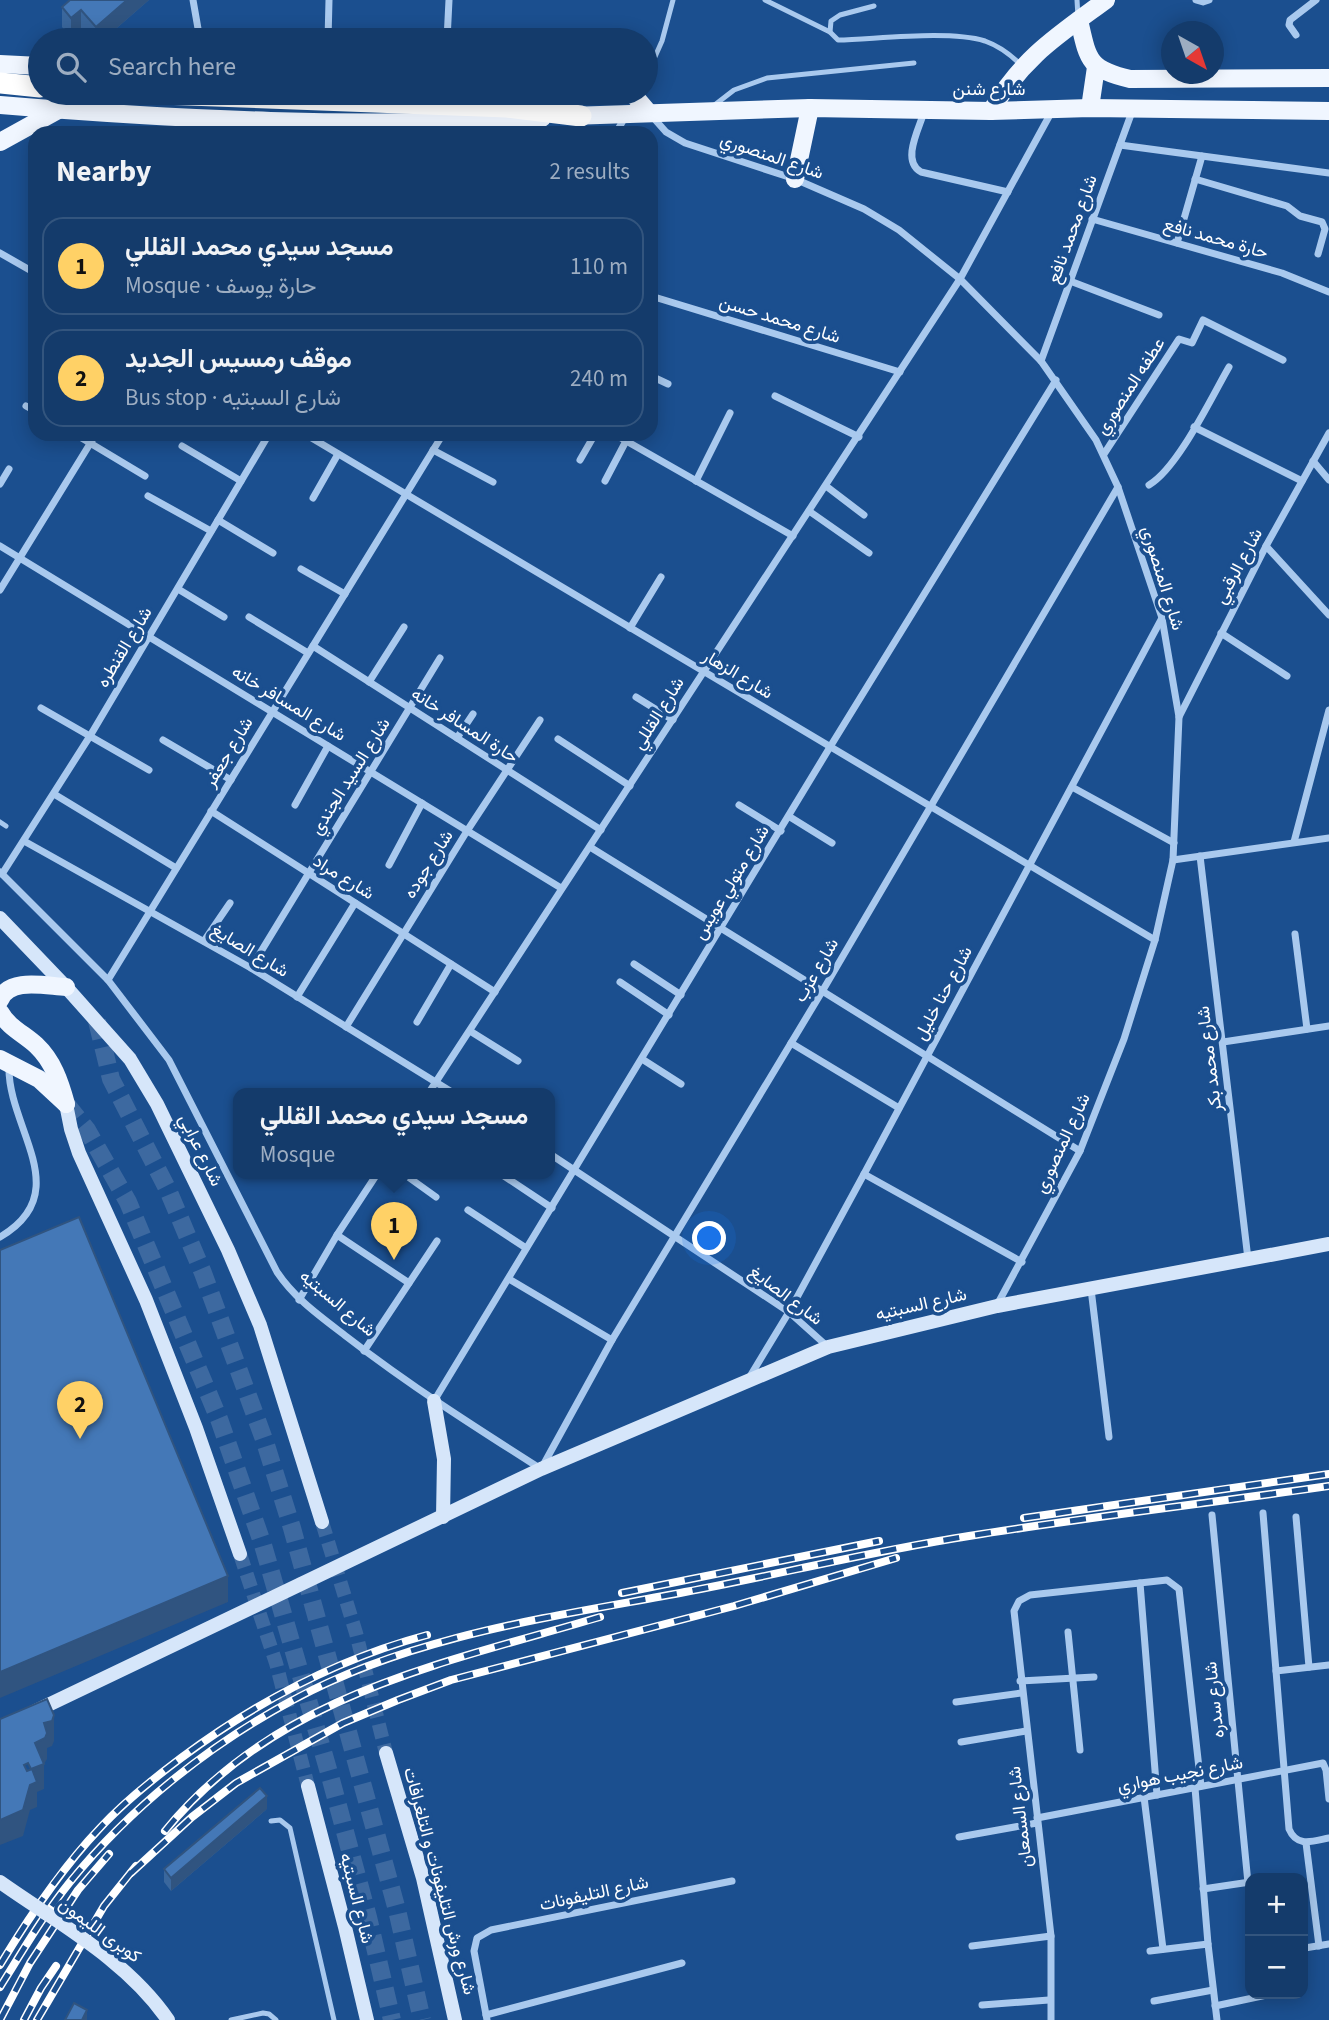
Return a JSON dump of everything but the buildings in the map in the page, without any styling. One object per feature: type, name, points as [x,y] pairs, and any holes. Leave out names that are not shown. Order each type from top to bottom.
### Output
[{"type":"highway","points":[[0,83],[28,86]]},
{"type":"highway","points":[[444,105],[520,108],[581,116]]},
{"type":"main road","points":[[991,111],[1022,66],[1051,40],[1106,0]]},
{"type":"main road","points":[[1079,20],[1088,56],[1096,67],[1111,75],[1130,79],[1329,78]]},
{"type":"main road","points":[[0,64],[28,65]]},
{"type":"main road","points":[[1090,108],[1096,67]]},
{"type":"main road","name":"شارع شنن","points":[[0,105],[256,126]]},
{"type":"main road","points":[[643,105],[649,113]]},
{"type":"main road","points":[[795,179],[810,108]]},
{"type":"main road","name":"شارع شنن","points":[[468,126],[581,116],[810,108],[1329,111]]},
{"type":"main road","points":[[29,126],[58,110]]},
{"type":"main road","points":[[0,142],[28,127]]},
{"type":"main road","points":[[0,1000],[10,987],[66,987]]},
{"type":"main road","points":[[0,1012],[4,1020],[38,1046],[51,1063],[61,1083],[66,1104]]},
{"type":"main road","points":[[4,1060],[39,1079],[66,1104]]},
{"type":"street","points":[[193,0],[198,28]]},
{"type":"street","points":[[328,28],[329,0]]},
{"type":"street","points":[[448,28],[449,0]]},
{"type":"street","points":[[1196,0],[1209,0]]},
{"type":"street","points":[[1296,35],[1289,25],[1290,20],[1316,0]]},
{"type":"street","points":[[620,126],[630,105]]},
{"type":"street","name":"شارع محمد نافع","points":[[1041,361],[1133,108]]},
{"type":"street","name":"شارع القللي","points":[[432,1088],[960,279],[1054,109]]},
{"type":"street","points":[[925,110],[911,154],[914,169],[1008,192]]},
{"type":"street","name":"شارع المنصوري","points":[[649,113],[666,132],[685,143],[837,195],[899,230],[960,279],[1041,361],[1104,454],[1118,487],[1162,618],[1179,717],[1173,860],[1155,940],[1124,1039],[1080,1152],[997,1306]]},
{"type":"street","points":[[1120,145],[1329,173]]},
{"type":"street","points":[[1177,243],[1202,156]]},
{"type":"street","points":[[1195,179],[1287,206],[1300,216],[1322,222],[1325,229],[1318,254]]},
{"type":"street","name":"حارة محمد نافع","points":[[1092,219],[1282,274],[1329,292]]},
{"type":"street","points":[[0,253],[28,269]]},
{"type":"street","points":[[1070,281],[1159,315]]},
{"type":"street","name":"شارع محمد حسن","points":[[658,298],[900,373]]},
{"type":"street","name":"عطفه المنصوري","points":[[1104,454],[1179,339],[1192,343],[1203,320],[1283,360]]},
{"type":"street","points":[[1149,485],[1171,466],[1229,367]]},
{"type":"street","points":[[658,379],[668,384]]},
{"type":"street","name":"شارع متولي عويس","points":[[434,1401],[1056,380]]},
{"type":"street","points":[[775,397],[859,437]]},
{"type":"street","points":[[696,481],[730,413]]},
{"type":"street","points":[[1194,427],[1302,481]]},
{"type":"street","name":"شارع الرقبي","points":[[1179,717],[1266,546],[1329,433]]},
{"type":"street","points":[[87,441],[145,476]]},
{"type":"street","name":"شارع القنطره","points":[[1,873],[90,736],[265,441]]},
{"type":"street","name":"شارع الزهار","points":[[317,441],[1155,940]]},
{"type":"street","name":"شارع جعفر","points":[[108,980],[439,441]]},
{"type":"street","points":[[580,460],[591,441]]},
{"type":"street","points":[[605,481],[626,441],[793,536]]},
{"type":"street","points":[[0,590],[91,443]]},
{"type":"street","points":[[182,446],[241,481]]},
{"type":"street","points":[[433,450],[493,482]]},
{"type":"street","points":[[313,498],[338,454]]},
{"type":"street","points":[[1313,461],[1329,480]]},
{"type":"street","points":[[0,484],[9,469]]},
{"type":"street","points":[[826,486],[864,514]]},
{"type":"street","name":"شارع عزب","points":[[541,1469],[612,1340],[823,990],[1118,487]]},
{"type":"street","points":[[148,496],[211,531]]},
{"type":"street","points":[[809,511],[869,553]]},
{"type":"street","points":[[218,520],[273,553]]},
{"type":"street","name":"شارع المسافر خانه","points":[[0,546],[561,888]]},
{"type":"street","points":[[1266,546],[1329,615]]},
{"type":"street","points":[[301,569],[345,594]]},
{"type":"street","points":[[630,628],[661,577]]},
{"type":"street","points":[[178,589],[224,617]]},
{"type":"street","name":"حارة المسافر خانه","points":[[249,617],[369,682],[601,830]]},
{"type":"street","name":"شارع حنا خليل","points":[[747,1382],[789,1312],[900,1108],[1162,618]]},
{"type":"street","points":[[369,682],[404,627]]},
{"type":"street","points":[[1221,633],[1287,676]]},
{"type":"street","name":"شارع السيد الجندي","points":[[251,968],[440,658]]},
{"type":"street","points":[[636,697],[673,720]]},
{"type":"street","points":[[41,708],[149,770]]},
{"type":"street","points":[[1294,842],[1329,710]]},
{"type":"street","points":[[457,738],[473,714]]},
{"type":"street","name":"شارع جوده","points":[[346,1027],[467,831],[540,720]]},
{"type":"street","points":[[558,739],[630,786]]},
{"type":"street","points":[[163,740],[231,780]]},
{"type":"street","points":[[295,805],[328,746]]},
{"type":"street","points":[[1072,787],[1174,843]]},
{"type":"street","points":[[54,794],[176,868]]},
{"type":"street","points":[[389,865],[422,803]]},
{"type":"street","points":[[739,806],[781,831]]},
{"type":"street","name":"شارع مراد","points":[[211,811],[495,992]]},
{"type":"street","points":[[790,817],[832,843]]},
{"type":"street","points":[[1173,860],[1329,839]]},
{"type":"street","name":"شارع الصايغ","points":[[24,841],[251,968],[446,1088]]},
{"type":"street","points":[[590,847],[1080,1152]]},
{"type":"street","name":"شارع محمد بكر","points":[[1200,856],[1248,1259]]},
{"type":"street","name":"شارع السبتيه","points":[[1,873],[108,980],[169,1060],[277,1272],[299,1300],[434,1401],[541,1469]]},
{"type":"street","points":[[204,941],[230,903]]},
{"type":"street","points":[[297,997],[355,903]]},
{"type":"street","name":"شارع عرابي","points":[[0,918],[130,1059],[157,1104],[228,1250],[260,1325],[321,1522]]},
{"type":"street","points":[[1295,934],[1307,1029]]},
{"type":"street","points":[[416,1022],[451,964]]},
{"type":"street","points":[[634,964],[681,995]]},
{"type":"street","points":[[620,982],[669,1015]]},
{"type":"street","points":[[1223,1042],[1329,1026]]},
{"type":"street","points":[[470,1031],[518,1061]]},
{"type":"street","points":[[791,1043],[900,1108]]},
{"type":"street","points":[[642,1059],[681,1084]]},
{"type":"street","points":[[0,1237],[18,1225],[25,1216],[36,1186],[36,1165],[9,1085],[4,1060]]},
{"type":"street","points":[[66,1104],[79,1153],[146,1300],[196,1428],[240,1554]]},
{"type":"street","name":"شارع الصايغ","points":[[555,1157],[789,1312],[828,1347]]},
{"type":"street","points":[[864,1174],[1022,1262]]},
{"type":"street","points":[[299,1300],[373,1179]]},
{"type":"street","points":[[411,1179],[436,1196]]},
{"type":"street","points":[[508,1179],[552,1208]]},
{"type":"street","points":[[468,1210],[526,1248]]},
{"type":"street","points":[[337,1235],[409,1283]]},
{"type":"street","points":[[364,1351],[437,1241]]},
{"type":"street","name":"شارع السبتيه","points":[[0,1728],[541,1469],[828,1347],[997,1306],[1329,1244]]},
{"type":"street","points":[[509,1279],[612,1340]]},
{"type":"street","points":[[1091,1288],[1109,1437]]},
{"type":"street","points":[[434,1401],[444,1459],[443,1517]]},
{"type":"street","points":[[1263,1513],[1289,1829],[1295,1839],[1306,1843],[1329,1838]]},
{"type":"street","name":"شارع سدره","points":[[1212,1515],[1248,1873]]},
{"type":"street","points":[[1296,1517],[1309,1667]]},
{"type":"street","points":[[1157,1795],[1140,1583],[1167,1580],[1179,1589],[1198,1787],[1203,1889],[1217,2020]]},
{"type":"street","name":"شارع السمعان","points":[[1051,2020],[1051,1936],[1021,1693],[1014,1611],[1019,1601],[1030,1595],[1140,1583]]},
{"type":"street","points":[[1068,1632],[1080,1751]]},
{"type":"street","points":[[1276,1671],[1329,1665]]},
{"type":"street","points":[[1020,1681],[1094,1677]]},
{"type":"street","points":[[956,1702],[1021,1693]]},
{"type":"street","points":[[961,1742],[1026,1731]]},
{"type":"street","name":"شارع ورش التليفونات و التلغرافات","points":[[386,1753],[423,1878],[455,2020]]},
{"type":"street","name":"شارع نجيب هواري","points":[[959,1837],[1144,1797],[1323,1763],[1329,1799]]},
{"type":"street","name":"شارع السبتيه","points":[[308,1786],[367,2020]]},
{"type":"street","points":[[1144,1797],[1163,1949]]},
{"type":"street","points":[[1306,1843],[1319,1946]]},
{"type":"street","name":"شارع التليفونات","points":[[487,2017],[474,1951],[477,1938],[491,1930],[732,1881]]},
{"type":"street","name":"كوبرى الليمون","points":[[0,1882],[113,1961],[135,1980],[168,2020]]},
{"type":"street","points":[[1203,1889],[1245,1884]]},
{"type":"street","points":[[972,1946],[1051,1936]]},
{"type":"street","points":[[1150,1951],[1208,1944]]},
{"type":"street","points":[[1308,1948],[1329,1944]]},
{"type":"street","points":[[487,2017],[682,1962]]},
{"type":"street","points":[[1154,2001],[1213,1990]]},
{"type":"street","points":[[1215,2006],[1248,1999]]},
{"type":"street","points":[[982,2005],[1049,2000]]},
{"type":"lane","points":[[658,50],[673,0]]},
{"type":"lane","points":[[765,0],[830,32],[838,40],[962,36],[987,42],[1009,54],[1022,66]]},
{"type":"lane","points":[[1077,0],[1079,20]]},
{"type":"lane","points":[[830,32],[831,22],[840,15],[874,6]]},
{"type":"lane","points":[[707,111],[734,90],[766,78],[914,63]]},
{"type":"lane","points":[[271,1821],[280,1820],[290,1828],[334,2020]]},
{"type":"lane","points":[[231,2020],[263,2013],[269,2014],[275,2020]]},
{"type":"tunnel","points":[[97,1021],[111,1079],[168,1190],[203,1273],[265,1442],[292,1528],[397,1910],[422,2020]]},
{"type":"tunnel","points":[[66,1104],[87,1130],[128,1202],[219,1419],[263,1545],[330,1776],[368,1917],[392,2020]]},
{"type":"tunnel","points":[[322,1522],[356,1633],[386,1753]]},
{"type":"tunnel","points":[[240,1554],[276,1663],[308,1786]]},
{"type":"railway","points":[[1024,1518],[1329,1474]]},
{"type":"railway","points":[[0,1987],[42,1920],[70,1882],[145,1803],[202,1758],[262,1718],[339,1678],[386,1659],[484,1631],[534,1620],[933,1542],[1329,1486]]},
{"type":"railway","points":[[622,1593],[879,1541]]},
{"type":"railway","points":[[131,1873],[192,1817],[236,1783],[343,1723],[398,1700],[451,1680],[734,1606],[896,1558]]},
{"type":"railway","points":[[165,1831],[209,1785],[257,1747],[309,1716],[422,1670],[600,1617]]},
{"type":"railway","points":[[0,1965],[22,1929],[72,1860],[119,1809],[170,1766],[238,1719],[298,1685],[361,1657],[427,1635]]},
{"type":"railway","points":[[0,2020],[30,1963],[78,1890],[109,1854]]},
{"type":"railway","points":[[37,2020],[104,1906],[136,1866]]},
{"type":"railway","points":[[24,2020],[56,1966]]},
{"type":"place","name":"مسجد سيدي محمد القللي","points":[[394,1260]]},
{"type":"place","name":"موقف رمسيس الجديد","points":[[80,1439]]}]
